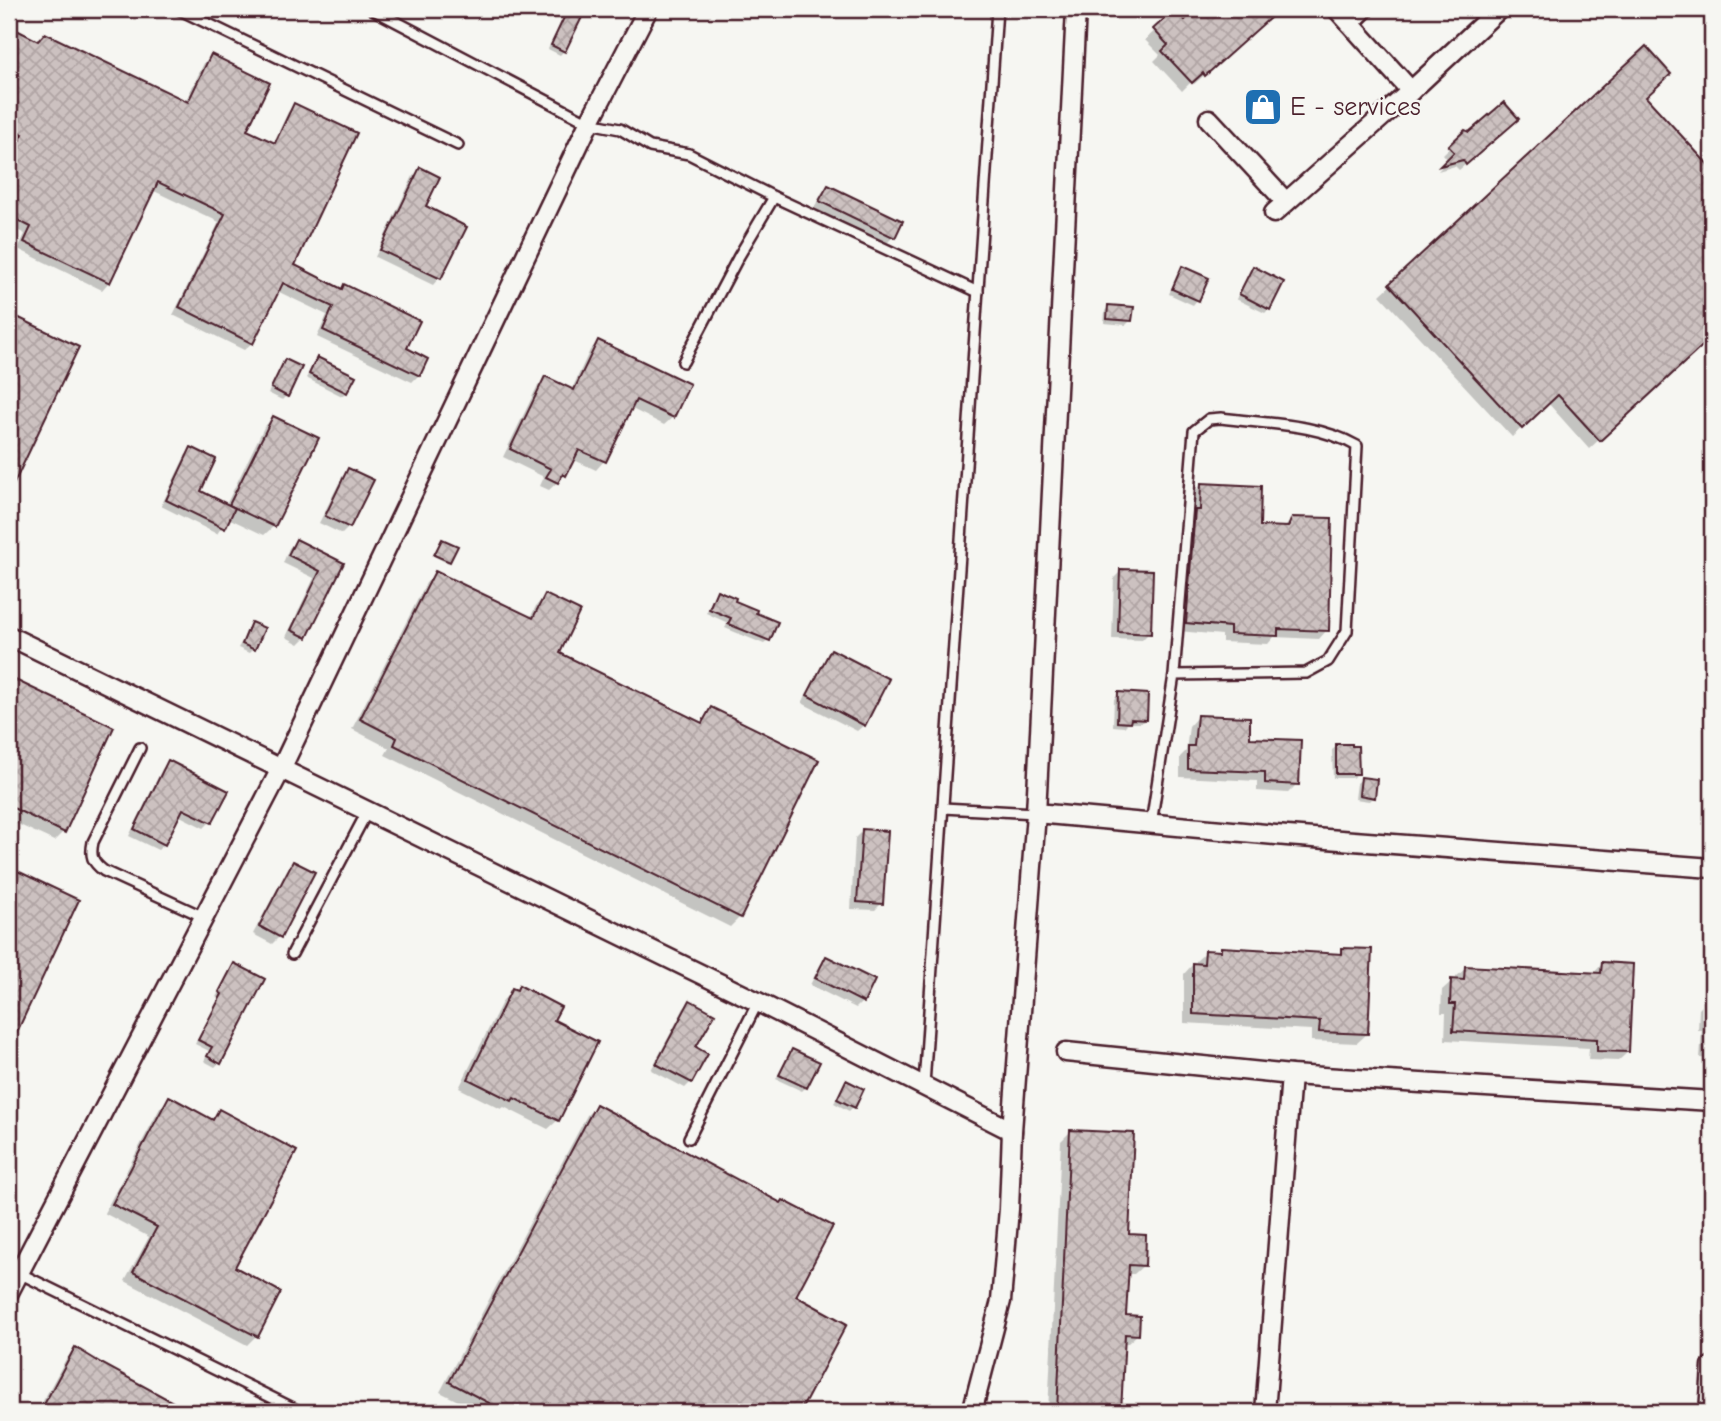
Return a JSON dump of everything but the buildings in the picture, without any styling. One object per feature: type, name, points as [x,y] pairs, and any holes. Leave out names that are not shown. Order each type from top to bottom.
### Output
[{"type":"street","points":[[9,1292],[282,769],[590,123],[648,9]]},
{"type":"street","points":[[972,1412],[1001,1301],[1009,1209],[1012,1131],[1036,813],[1076,9]]},
{"type":"street","points":[[1337,9],[1411,91]]},
{"type":"street","points":[[1350,23],[1364,9]]},
{"type":"street","points":[[1209,119],[1280,207],[1499,9]]},
{"type":"street","points":[[9,636],[758,1002],[1012,1131]]},
{"type":"street","points":[[1036,813],[1287,836],[1712,868]]},
{"type":"street","points":[[1066,1052],[1291,1075],[1712,1101]]},
{"type":"street","points":[[1265,1412],[1291,1075]]},
{"type":"street","points":[[1709,1412],[1712,1366]]},
{"type":"lane","points":[[178,9],[458,145]]},
{"type":"lane","points":[[372,9],[590,123],[620,129],[650,147],[689,155],[978,292]]},
{"type":"lane","points":[[924,1085],[997,9]]},
{"type":"lane","points":[[683,362],[774,197]]},
{"type":"lane","points":[[1151,824],[1174,675],[1194,431],[1209,419],[1221,418],[1321,431],[1341,437],[1357,446],[1347,631],[1328,661],[1306,673],[1174,675]]},
{"type":"lane","points":[[140,748],[93,842],[90,855],[95,864],[104,870],[204,917]]},
{"type":"lane","points":[[943,808],[1036,813]]},
{"type":"lane","points":[[292,954],[368,810]]},
{"type":"lane","points":[[689,1138],[758,1002]]},
{"type":"lane","points":[[19,1273],[301,1412]]},
{"type":"place","name":"E - services","points":[[1263,107]]}]
